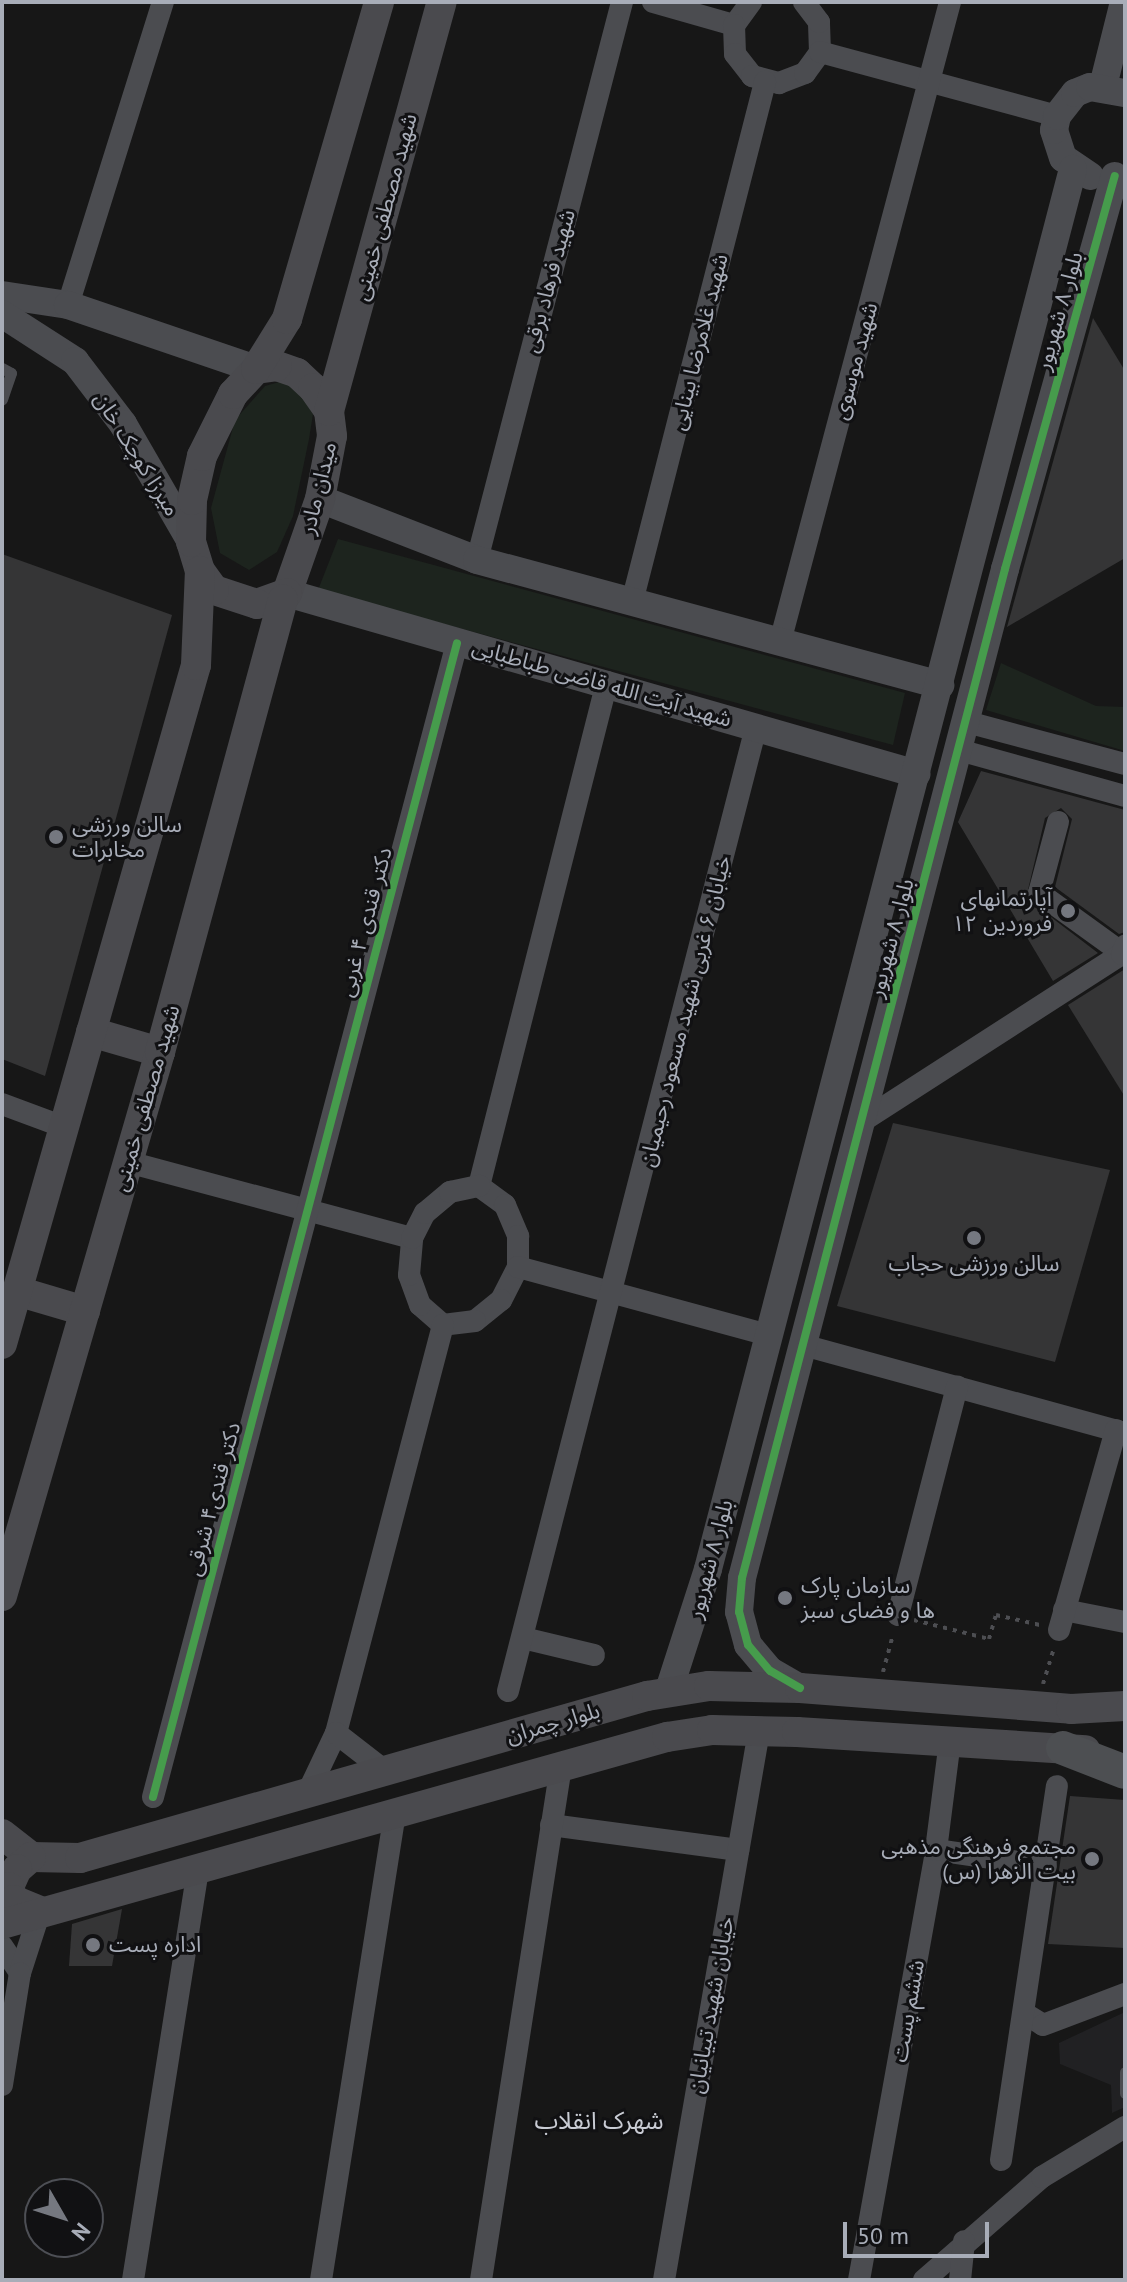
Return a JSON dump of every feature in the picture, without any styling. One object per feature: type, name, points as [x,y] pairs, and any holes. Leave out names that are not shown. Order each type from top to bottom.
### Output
[{"type":"main road","points":[[285,596],[257,604],[214,590],[200,571],[191,542],[192,500],[202,456],[233,394],[256,369],[287,319],[379,2]]},
{"type":"main road","name":"شهید مصطفی خمینی","points":[[329,411],[442,2]]},
{"type":"main road","name":"میدان مادر","points":[[256,369],[277,366],[297,373],[329,411],[332,436],[320,499],[285,596]]},
{"type":"main road","points":[[2,1344],[196,665],[200,571]]},
{"type":"main road","name":"شهید مصطفی خمینی","points":[[2,1596],[160,1052],[285,596]]},
{"type":"main road","points":[[91,1032],[160,1052]]},
{"type":"main road","points":[[17,1291],[85,1311]]},
{"type":"main road","name":"بلوار چمران","points":[[31,1857],[80,1858],[668,1693],[709,1686],[800,1688],[1036,1706],[1125,1706]]},
{"type":"main road","name":"بلوار چمران","points":[[2,1924],[656,1739],[712,1730],[950,1741],[1125,1755]]},
{"type":"main road","points":[[1063,1748],[1125,1772]]},
{"type":"main road","points":[[2,1834],[31,1857],[17,1869],[9,1887],[13,1900],[40,1911]]},
{"type":"street","points":[[68,305],[163,2]]},
{"type":"street","name":"شهید فرهاد برقی","points":[[477,560],[622,2]]},
{"type":"street","points":[[653,2],[734,25]]},
{"type":"street","points":[[751,2],[734,25],[735,54],[752,76],[765,82],[793,80],[820,52],[819,22],[804,2]]},
{"type":"street","name":"شهید موسوی","points":[[780,642],[950,2]]},
{"type":"street","points":[[1120,173],[1101,178],[1073,169],[1056,144],[1057,116],[1075,93],[1114,90],[1124,2]]},
{"type":"street","points":[[820,52],[930,79],[1057,116]]},
{"type":"street","name":"شهید غلامرضا بینایی","points":[[632,602],[765,82]]},
{"type":"street","name":"بلوار ۸ شهریور","points":[[668,1693],[689,1633],[740,1447],[860,990],[905,771],[970,559],[1073,169]]},
{"type":"street","name":"بلوار ۸ شهریور","points":[[800,1688],[770,1671],[755,1653],[739,1612],[742,1578],[1005,569],[1120,173]]},
{"type":"street","points":[[2,295],[68,305],[256,369]]},
{"type":"street","name":"میرزا کوچک خان","points":[[2,314],[75,361],[123,424],[191,542]]},
{"type":"street","points":[[320,499],[477,560],[930,683]]},
{"type":"street","points":[[970,559],[1005,569]]},
{"type":"street","name":"شهید آیت الله قاضی طباطبایی","points":[[285,596],[607,682],[905,771]]},
{"type":"street","name":"دکتر قندی ۴ غربی","points":[[307,1210],[457,643]]},
{"type":"street","points":[[479,1186],[607,682]]},
{"type":"street","points":[[967,722],[1125,764]]},
{"type":"street","name":"خیابان ۶ غربی شهید مسعود رحیمیان","points":[[508,1691],[613,1294],[756,727]]},
{"type":"street","points":[[959,750],[1125,796]]},
{"type":"street","points":[[861,1122],[1124,951],[1039,893],[1058,822]]},
{"type":"street","points":[[860,990],[894,999]]},
{"type":"street","points":[[2,1104],[64,1127]]},
{"type":"street","points":[[128,1162],[412,1238]]},
{"type":"street","points":[[479,1186],[505,1205],[518,1236],[518,1267],[501,1300],[475,1321],[443,1325],[420,1305],[409,1275],[412,1238],[425,1213],[450,1192],[479,1186]]},
{"type":"street","name":"دکتر قندی۴ شرقی","points":[[153,1797],[307,1210]]},
{"type":"street","points":[[518,1267],[769,1335]]},
{"type":"street","points":[[308,1792],[336,1733],[443,1325]]},
{"type":"street","points":[[803,1345],[1120,1432],[1061,1620],[1125,1622]]},
{"type":"street","points":[[898,1615],[957,1387]]},
{"type":"street","points":[[740,1447],[773,1457]]},
{"type":"street","points":[[523,1638],[594,1655]]},
{"type":"street","name":"خیابان شهید تبیانیان","points":[[664,2280],[759,1731]]},
{"type":"street","points":[[336,1733],[385,1771]]},
{"type":"street","name":"ششم پست","points":[[859,2280],[936,1850],[950,1741]]},
{"type":"street","points":[[481,2280],[561,1766]]},
{"type":"street","points":[[1001,2160],[1057,1786]]},
{"type":"street","points":[[321,2280],[395,1813]]},
{"type":"street","points":[[551,1825],[738,1850]]},
{"type":"street","points":[[936,1850],[1046,1866]]},
{"type":"street","points":[[133,2280],[198,1869]]},
{"type":"street","points":[[2,2085],[20,1973],[40,1911]]},
{"type":"street","points":[[2,1946],[20,1973]]},
{"type":"street","points":[[1024,2013],[1043,2025],[1125,1994]]},
{"type":"street","points":[[924,2280],[964,2241],[1042,2177],[1125,2127]]},
{"type":"street","points":[[960,2280],[964,2241]]},
{"type":"lane","points":[[2,368],[11,373],[2,399]]},
{"type":"lane","points":[[1125,2072],[1125,2093]]},
{"type":"path","points":[[878,1694],[898,1615],[989,1639],[996,1615],[1061,1620],[1036,1706]]},
{"type":"shaded area","points":[[283,381],[296,386],[313,414],[309,439],[293,516],[277,552],[249,570],[220,553],[211,508],[235,420],[265,386]]},
{"type":"shaded area","points":[[338,539],[905,693],[893,745],[318,590]]},
{"type":"shaded area","points":[[1001,663],[1096,706],[1125,707],[1125,751],[986,710]]},
{"type":"shaded area","points":[[1125,2012],[1125,2107],[1112,2113],[1111,2085],[1060,2064],[1059,2043]]},
{"type":"building","points":[[1093,318],[1125,371],[1125,558],[1007,627]]},
{"type":"building","name":"سالن ورزشی مخابرات","points":[[2,554],[172,615],[45,1076],[2,1059]]},
{"type":"building","name":"آپارتمانهای ۱۲ فروردین","points":[[981,771],[1125,810],[1125,932],[1119,934],[1055,887],[1072,819],[1061,808],[1045,818],[1026,898],[1098,953],[1053,981],[958,822]]},
{"type":"building","points":[[1125,969],[1125,1097],[1068,1005]]},
{"type":"building","name":"سالن ورزشی حجاب","points":[[893,1123],[1110,1170],[1055,1362],[837,1306]]},
{"type":"building","name":"مجتمع فرهنگی مذهبی بیت الزهرا (س)","points":[[1070,1796],[1125,1800],[1125,1948],[1048,1944]]},
{"type":"building","name":"اداره پست","points":[[122,1909],[112,1966],[69,1966],[72,1924]]},
{"type":"cycle path","points":[[800,1688],[770,1671],[748,1645],[739,1612],[742,1578],[1005,569],[1115,176]]},
{"type":"cycle path","points":[[153,1797],[457,643]]},
{"type":"place","name":"سالن ورزشی مخابرات","points":[[56,837]]},
{"type":"place","name":"آپارتمانهای ۱۲ فروردین","points":[[1068,911]]},
{"type":"place","name":"سالن ورزشی حجاب","points":[[974,1238]]},
{"type":"place","name":"سازمان پارک ها و فضای سبز","points":[[785,1598]]},
{"type":"place","name":"مجتمع فرهنگی مذهبی بیت الزهرا (س)","points":[[1092,1859]]},
{"type":"place","name":"اداره پست","points":[[93,1945]]},
{"type":"district","name":"شهرک انقلاب","points":[[599,2121]]}]
